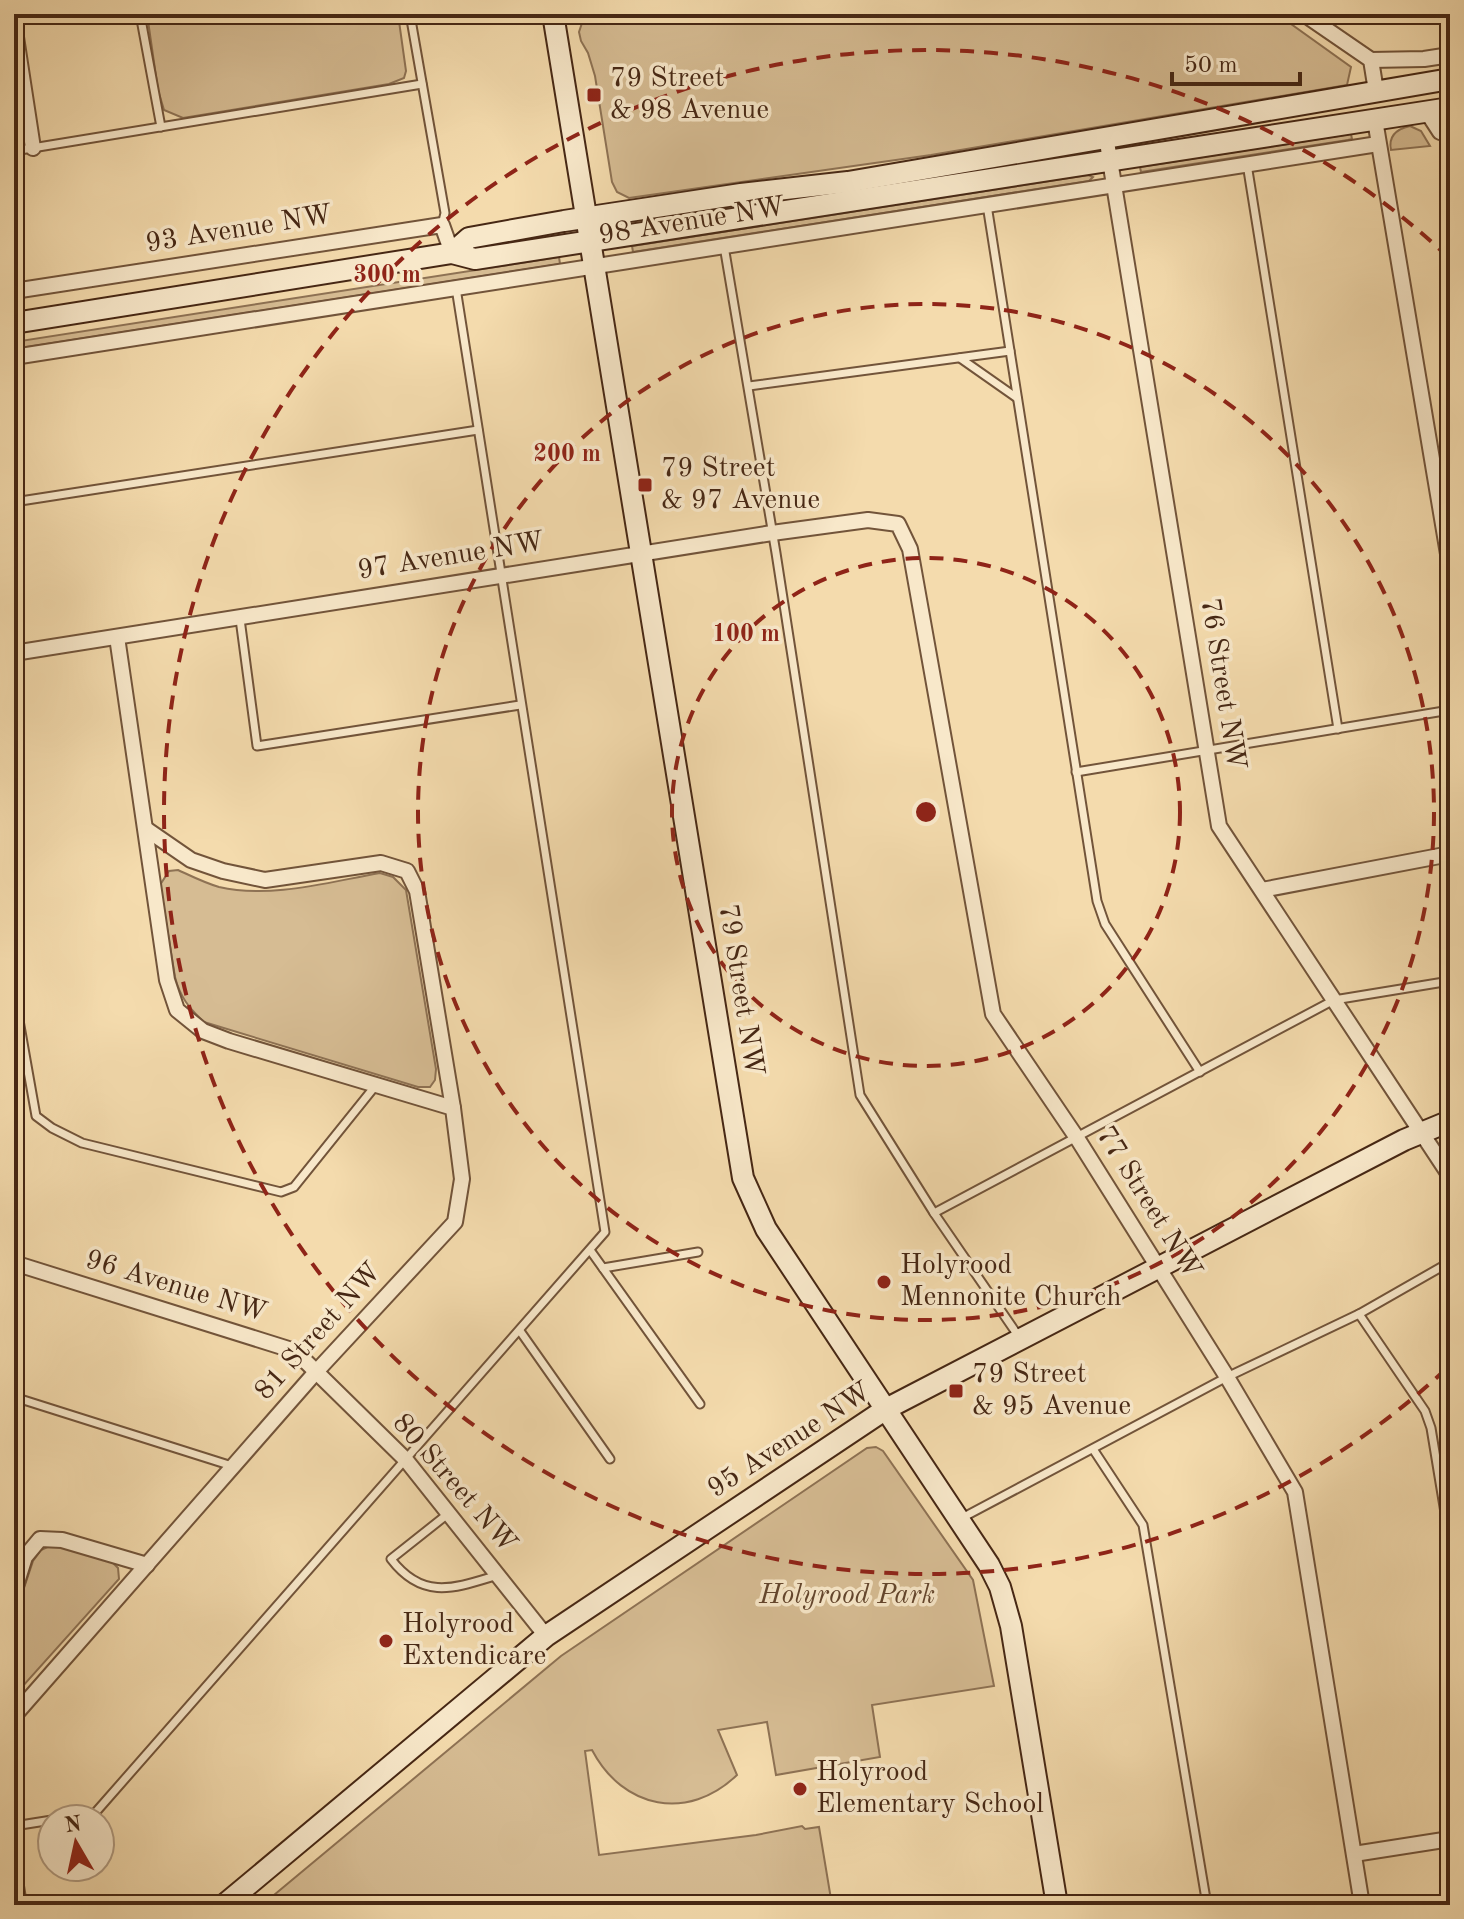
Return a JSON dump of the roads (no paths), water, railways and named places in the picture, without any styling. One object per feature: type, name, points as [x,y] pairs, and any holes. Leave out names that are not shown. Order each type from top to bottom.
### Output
[{"type":"street","name":"79 Street NW","points":[[553,14],[743,1178],[766,1229],[960,1519],[1000,1587],[1011,1626],[1057,1905]]},
{"type":"street","points":[[1304,14],[1371,60],[1450,55]]},
{"type":"street","points":[[14,24],[33,148]]},
{"type":"street","points":[[1371,60],[1376,91]]},
{"type":"street","name":"98 Avenue NW","points":[[452,253],[469,238],[586,217],[848,182],[1450,79]]},
{"type":"street","name":"98 Avenue NW","points":[[14,323],[452,253],[475,259],[1450,108]]},
{"type":"street","points":[[1427,112],[1440,132],[1450,135]]},
{"type":"street","points":[[1375,120],[1450,566]]},
{"type":"street","name":"76 Street NW","points":[[1106,136],[1219,826],[1450,1176]]},
{"type":"street","name":"98 Avenue NW","points":[[14,357],[1378,144]]},
{"type":"street","points":[[442,225],[452,253]]},
{"type":"street","name":"93 Avenue NW","points":[[14,291],[442,225]]},
{"type":"street","name":"97 Avenue NW","points":[[14,653],[772,533],[868,520],[898,524]]},
{"type":"street","name":"77 Street NW","points":[[898,524],[910,549],[993,1014],[1077,1138],[1227,1377],[1295,1492],[1362,1905]]},
{"type":"street","points":[[117,637],[167,980],[177,1010],[203,1031],[229,1041],[453,1108]]},
{"type":"street","name":"81 Street NW","points":[[14,1716],[315,1373],[455,1222],[462,1179],[417,891],[407,871],[381,863],[265,880],[191,860],[146,829]]},
{"type":"street","points":[[1262,890],[1450,854]]},
{"type":"street","name":"95 Avenue NW","points":[[224,1905],[546,1636],[886,1409],[1421,1133],[1450,1121]]},
{"type":"street","name":"96 Avenue NW","points":[[14,1263],[295,1351],[315,1373]]},
{"type":"street","name":"80 Street NW","points":[[315,1373],[406,1460],[546,1636]]},
{"type":"street","points":[[14,1592],[25,1557],[40,1539],[62,1540],[147,1565]]},
{"type":"street","points":[[1354,1854],[1450,1839]]},
{"type":"street","points":[[14,1874],[19,1905]]},
{"type":"lane","points":[[140,14],[161,127]]},
{"type":"lane","points":[[410,14],[445,213],[442,225]]},
{"type":"lane","points":[[14,151],[422,84]]},
{"type":"lane","points":[[1247,164],[1338,729]]},
{"type":"lane","points":[[987,205],[1097,901],[1105,924],[1200,1072]]},
{"type":"lane","points":[[724,246],[749,386],[860,1095],[934,1213],[1020,1340]]},
{"type":"lane","points":[[104,1803],[605,1232],[456,288]]},
{"type":"lane","points":[[749,386],[1010,351]]},
{"type":"lane","points":[[960,358],[1017,398]]},
{"type":"lane","points":[[14,502],[478,430]]},
{"type":"lane","points":[[240,619],[257,746],[520,705]]},
{"type":"lane","points":[[1076,772],[1450,710]]},
{"type":"lane","points":[[934,1213],[1334,1000],[1450,981]]},
{"type":"lane","points":[[14,992],[36,1116],[82,1143],[281,1192],[294,1187],[377,1084]]},
{"type":"lane","points":[[590,1250],[700,1404]]},
{"type":"lane","points":[[603,1268],[698,1252]]},
{"type":"lane","points":[[960,1519],[1227,1377],[1359,1314],[1450,1262]]},
{"type":"lane","points":[[1359,1314],[1425,1411],[1431,1428],[1450,1543]]},
{"type":"lane","points":[[520,1331],[610,1459]]},
{"type":"lane","points":[[14,1397],[234,1467]]},
{"type":"lane","points":[[1093,1449],[1143,1525],[1207,1905]]},
{"type":"lane","points":[[449,1513],[391,1559],[400,1571],[421,1586],[437,1589],[454,1588],[498,1575]]},
{"type":"lane","points":[[14,1826],[36,1822]]},
{"type":"place","name":"79 Street & 98 Avenue","points":[[594,95]]},
{"type":"place","name":"79 Street & 97 Avenue","points":[[645,485]]},
{"type":"place","name":"Holyrood Mennonite Church","points":[[884,1282]]},
{"type":"place","name":"79 Street & 95 Avenue","points":[[956,1391]]},
{"type":"place","name":"Holyrood Extendicare","points":[[386,1641]]},
{"type":"place","name":"Holyrood Elementary School","points":[[800,1789]]},
{"type":"park label","name":"Holyrood Park","points":[[847,1596]]}]
